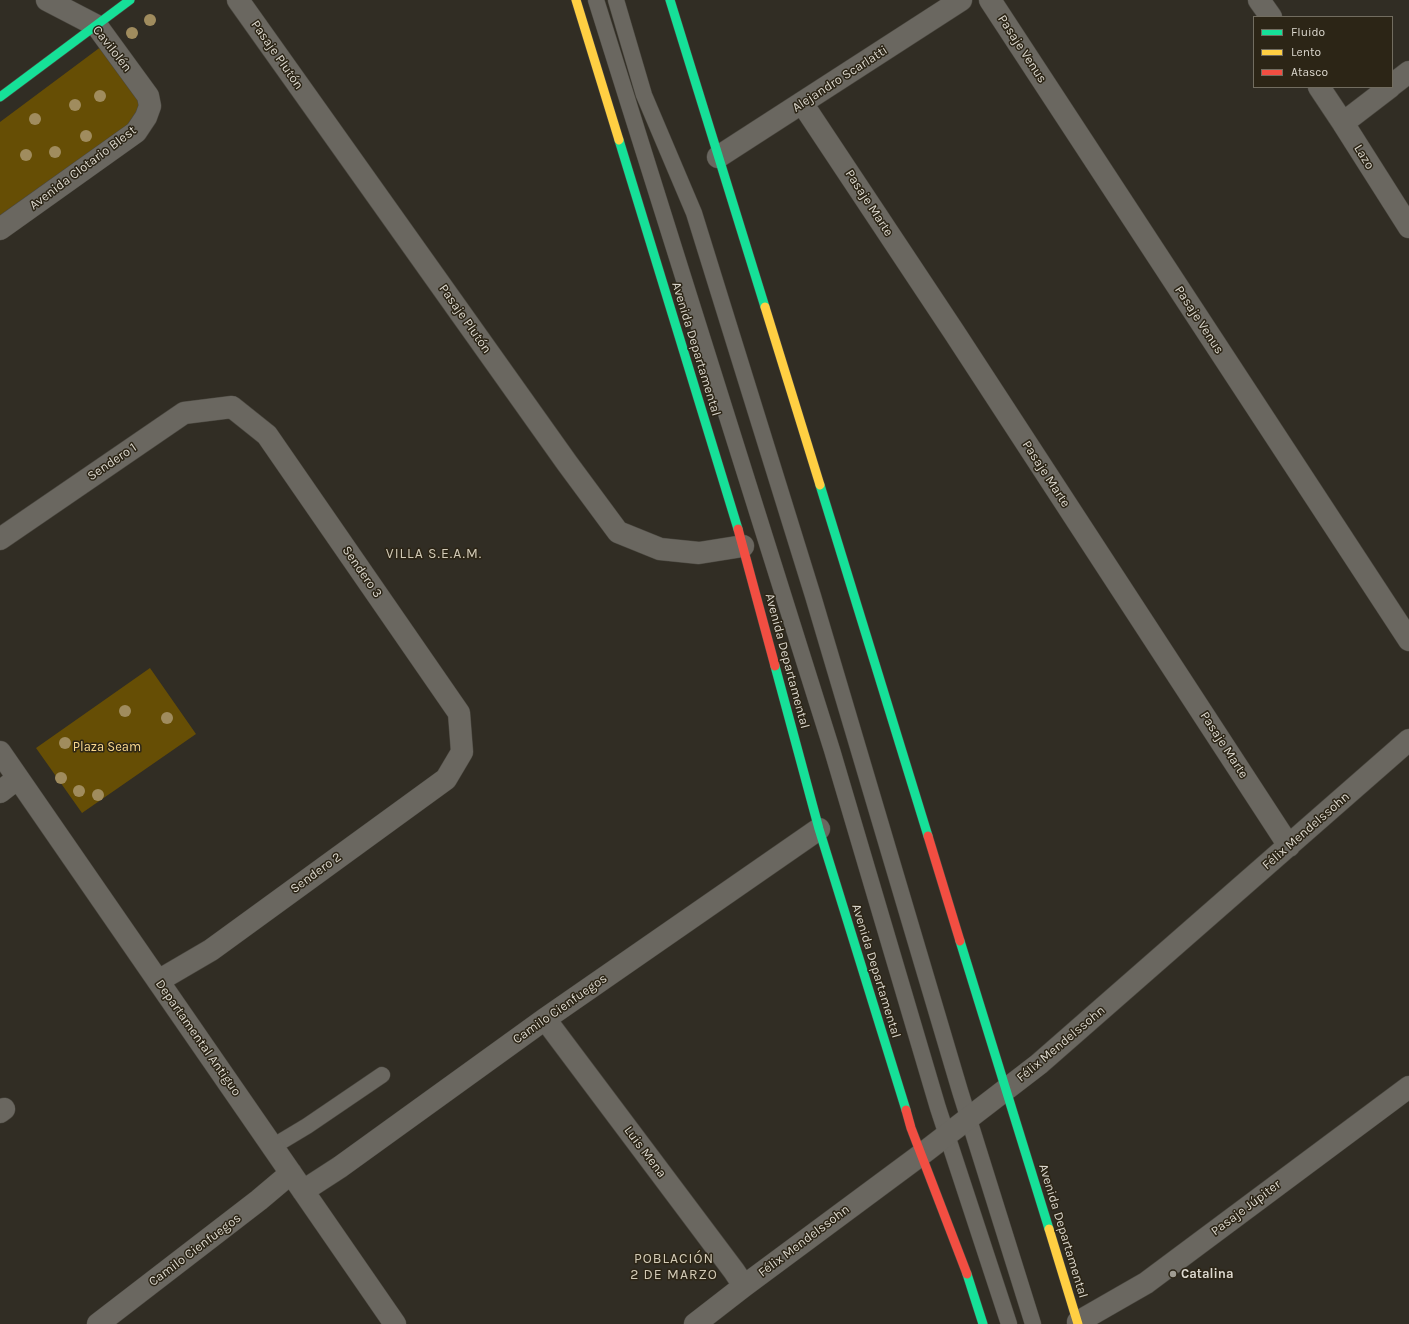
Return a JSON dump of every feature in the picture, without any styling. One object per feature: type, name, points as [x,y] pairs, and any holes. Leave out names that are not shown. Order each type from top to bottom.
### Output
[{"type":"main road","points":[[0,97],[130,0]]},
{"type":"main road","name":"Avenida Departamental","points":[[576,0],[743,546],[819,829],[911,1128],[966,1272],[983,1324]]},
{"type":"main road","name":"Avenida Departamental","points":[[670,0],[1078,1323]]},
{"type":"street","name":"Cavilolén","points":[[47,0],[97,26],[148,96]]},
{"type":"street","name":"Pasaje Plutón","points":[[238,0],[618,532],[660,549],[668,550],[700,553],[743,546]]},
{"type":"street","name":"Alejandro Scarlatti","points":[[718,157],[961,0]]},
{"type":"street","name":"Pasaje Venus","points":[[990,0],[1409,640]]},
{"type":"street","points":[[1260,0],[1270,16]]},
{"type":"street","points":[[1393,84],[1409,72]]},
{"type":"street","name":"Lazo","points":[[1320,88],[1409,227]]},
{"type":"street","points":[[1343,123],[1388,88]]},
{"type":"street","name":"Avenida Clotario Blest","points":[[0,229],[136,132],[146,117],[150,106],[148,96]]},
{"type":"street","name":"Pasaje Marte","points":[[802,103],[954,332],[1289,846]]},
{"type":"street","name":"Sendero 1","points":[[0,539],[184,413],[232,407]]},
{"type":"street","name":"Sendero 3","points":[[232,407],[267,434],[459,712],[462,752]]},
{"type":"street","name":"Félix Mendelssohn","points":[[695,1324],[922,1154],[1039,1064],[1409,740]]},
{"type":"street","name":"Departamental Antiguo","points":[[0,752],[395,1324]]},
{"type":"street","name":"Sendero 2","points":[[158,981],[211,950],[446,779],[462,752]]},
{"type":"street","points":[[0,792],[18,778]]},
{"type":"street","name":"Camilo Cienfuegos","points":[[303,1191],[340,1167],[545,1018],[819,829]]},
{"type":"street","name":"Luis Mena","points":[[545,1018],[744,1286]]},
{"type":"street","name":"Pasaje Júpiter","points":[[1078,1323],[1146,1283],[1409,1087]]},
{"type":"street","name":"Camilo Cienfuegos","points":[[98,1324],[259,1200],[291,1173]]},
{"type":"lane","points":[[596,0],[832,750],[936,1101],[1009,1324]]},
{"type":"lane","points":[[616,0],[644,95],[696,220],[813,596],[969,1118],[1033,1324]]},
{"type":"lane","points":[[272,1147],[307,1126],[382,1075]]},
{"type":"green space","points":[[106,43],[151,109],[0,216],[0,122]]},
{"type":"green space","name":"Plaza Seam","points":[[150,668],[196,734],[82,813],[36,748]]},
{"type":"traffic: fast","points":[[0,97],[130,0]]},
{"type":"traffic: fast","points":[[670,0],[765,307]]},
{"type":"traffic: fast","points":[[619,140],[738,529]]},
{"type":"traffic: fast","points":[[820,485],[928,836]]},
{"type":"traffic: fast","points":[[775,666],[819,829],[906,1110]]},
{"type":"traffic: fast","points":[[960,941],[1049,1229]]},
{"type":"traffic: fast","points":[[967,1274],[983,1324]]},
{"type":"traffic: slow","points":[[576,0],[619,140]]},
{"type":"traffic: slow","points":[[765,307],[820,485]]},
{"type":"traffic: slow","points":[[1049,1229],[1078,1324]]},
{"type":"traffic: jam","points":[[738,529],[775,666]]},
{"type":"traffic: jam","points":[[928,836],[960,941]]},
{"type":"traffic: jam","points":[[906,1110],[911,1128],[967,1274]]},
{"type":"place","name":"Catalina","points":[[1173,1274]]},
{"type":"district","name":"VILLA S.E.A.M.","points":[[434,554]]},
{"type":"district","name":"POBLACIÓN 2 DE MARZO","points":[[674,1268]]}]
